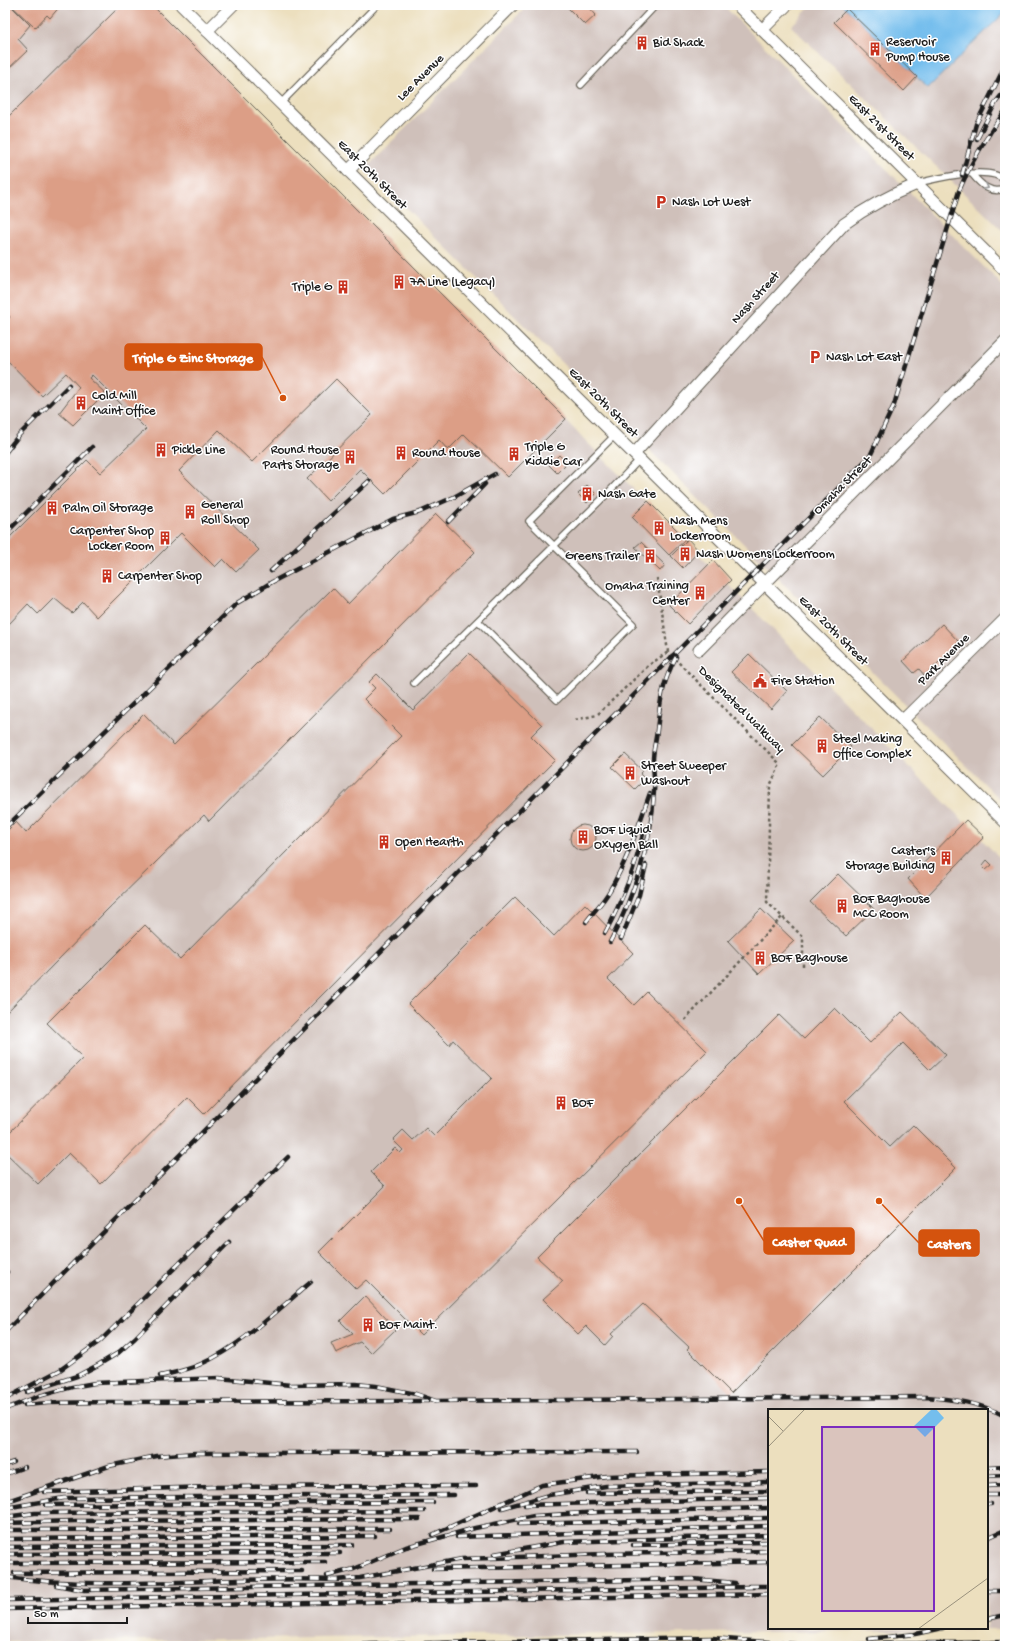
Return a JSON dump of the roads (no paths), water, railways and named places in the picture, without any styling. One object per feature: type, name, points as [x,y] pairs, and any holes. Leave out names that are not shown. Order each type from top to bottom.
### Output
[{"type":"street","name":"East 20th Street","points":[[181,5],[1005,822]]},
{"type":"street","points":[[207,31],[232,5]]},
{"type":"street","name":"Lee Avenue","points":[[348,171],[513,5]]},
{"type":"street","name":"East 21st Street","points":[[737,5],[1005,271]]},
{"type":"street","points":[[762,30],[787,5]]},
{"type":"street","name":"Nash Street","points":[[636,457],[844,224],[867,207],[886,196],[917,184]]},
{"type":"street","name":"Omaha Street","points":[[699,650],[1005,341]]},
{"type":"street","name":"Park Avenue","points":[[903,720],[1005,619]]},
{"type":"lane","points":[[280,104],[377,5]]},
{"type":"lane","points":[[581,85],[656,5]]},
{"type":"lane","points":[[917,184],[959,174],[988,174],[1002,177],[1005,181]]},
{"type":"lane","points":[[972,174],[981,186],[993,191],[1005,189]]},
{"type":"lane","points":[[478,621],[557,700],[633,624],[529,521],[615,435]]},
{"type":"lane","points":[[414,682],[554,547],[636,457]]},
{"type":"water","points":[[843,5],[1005,5],[1005,12],[928,88]]},
{"type":"railway","points":[[962,175],[976,124],[1005,66]]},
{"type":"railway","points":[[977,139],[996,102],[1005,91]]},
{"type":"railway","points":[[5,1332],[870,456],[894,405],[959,191],[980,150],[1005,111]]},
{"type":"railway","points":[[5,453],[19,435],[69,385]]},
{"type":"railway","points":[[5,534],[92,447]]},
{"type":"railway","points":[[5,828],[237,603],[272,582],[393,519],[420,512],[454,497],[495,474]]},
{"type":"railway","points":[[271,571],[369,481]]},
{"type":"railway","points":[[448,522],[485,484]]},
{"type":"railway","points":[[610,942],[627,906],[646,849],[653,810],[653,756],[661,701],[671,666],[676,657]]},
{"type":"railway","points":[[586,922],[605,898],[622,867],[650,793]]},
{"type":"railway","points":[[605,933],[627,885],[643,834]]},
{"type":"railway","points":[[621,939],[639,895],[646,865]]},
{"type":"railway","points":[[5,1399],[60,1370],[100,1341],[288,1157]]},
{"type":"railway","points":[[27,1392],[77,1376],[118,1353],[135,1338],[229,1242]]},
{"type":"railway","points":[[160,1376],[196,1366],[231,1347],[259,1327],[311,1282]]},
{"type":"railway","points":[[5,1409],[39,1396],[72,1387],[95,1383],[219,1378],[291,1385],[356,1384],[376,1386],[416,1394],[436,1401],[926,1397],[967,1402],[1005,1416]]},
{"type":"railway","points":[[25,1405],[108,1402],[428,1401]]},
{"type":"railway","points":[[5,1502],[109,1466],[157,1456],[195,1453],[637,1452]]},
{"type":"railway","points":[[5,1465],[14,1462]]},
{"type":"railway","points":[[988,1467],[1005,1466]]},
{"type":"railway","points":[[5,1474],[25,1467]]},
{"type":"railway","points":[[432,1535],[542,1485],[607,1476],[768,1472]]},
{"type":"railway","points":[[988,1476],[1005,1475]]},
{"type":"railway","points":[[502,1508],[549,1495],[606,1486],[768,1482]]},
{"type":"railway","points":[[988,1486],[1005,1485]]},
{"type":"railway","points":[[44,1492],[211,1487],[476,1486]]},
{"type":"railway","points":[[587,1493],[768,1491]]},
{"type":"railway","points":[[5,1508],[64,1498],[454,1495]]},
{"type":"railway","points":[[988,1495],[1002,1495]]},
{"type":"railway","points":[[525,1505],[768,1498]]},
{"type":"railway","points":[[46,1505],[433,1502]]},
{"type":"railway","points":[[327,1576],[354,1569],[406,1547],[475,1528],[534,1516],[600,1512],[768,1508]]},
{"type":"railway","points":[[5,1517],[35,1513],[424,1511]]},
{"type":"railway","points":[[519,1524],[768,1518]]},
{"type":"railway","points":[[5,1523],[74,1521],[419,1519]]},
{"type":"railway","points":[[457,1537],[768,1526]]},
{"type":"railway","points":[[5,1530],[390,1529]]},
{"type":"railway","points":[[988,1538],[1005,1530]]},
{"type":"railway","points":[[494,1554],[564,1542],[768,1535]]},
{"type":"railway","points":[[5,1539],[375,1536]]},
{"type":"railway","points":[[633,1545],[768,1542]]},
{"type":"railway","points":[[5,1547],[352,1545]]},
{"type":"railway","points":[[5,1577],[87,1583],[295,1579],[336,1580],[360,1578],[462,1559],[604,1554],[768,1551]]},
{"type":"railway","points":[[5,1554],[340,1553]]},
{"type":"railway","points":[[5,1563],[325,1562]]},
{"type":"railway","points":[[433,1569],[768,1562]]},
{"type":"railway","points":[[14,1573],[302,1571]]},
{"type":"railway","points":[[56,1585],[84,1590],[693,1579],[735,1583]]},
{"type":"railway","points":[[749,1586],[768,1586]]},
{"type":"railway","points":[[5,1600],[753,1587]]},
{"type":"railway","points":[[988,1591],[1005,1591]]},
{"type":"railway","points":[[5,1609],[768,1594]]},
{"type":"railway","points":[[988,1619],[1005,1615]]},
{"type":"railway","points":[[869,1639],[915,1634],[938,1629]]},
{"type":"railway","points":[[270,1646],[712,1638],[807,1645]]},
{"type":"railway","points":[[801,1645],[1005,1642]]},
{"type":"place","name":"Bid Shack","points":[[642,43]]},
{"type":"place","name":"Reservoir Pump House","points":[[875,49]]},
{"type":"place","name":"Nash Lot West","points":[[661,202]]},
{"type":"place","name":"7A Line (Legacy)","points":[[399,282]]},
{"type":"place","name":"Triple G","points":[[343,287]]},
{"type":"place","name":"Nash Lot East","points":[[815,357]]},
{"type":"place","name":"Triple G Zinc Storage","points":[[283,398]]},
{"type":"place","name":"Cold Mill Maint Office","points":[[81,403]]},
{"type":"place","name":"Pickle Line","points":[[161,450]]},
{"type":"place","name":"Round House","points":[[401,453]]},
{"type":"place","name":"Triple G Kiddie Car","points":[[514,454]]},
{"type":"place","name":"Round House Parts Storage","points":[[350,457]]},
{"type":"place","name":"Nash Gate","points":[[587,494]]},
{"type":"place","name":"Palm Oil Storage","points":[[52,508]]},
{"type":"place","name":"General Roll Shop","points":[[190,512]]},
{"type":"place","name":"Nash Mens Lockerroom","points":[[659,528]]},
{"type":"place","name":"Carpenter Shop Locker Room","points":[[165,538]]},
{"type":"place","name":"Nash Womens Lockerroom","points":[[685,554]]},
{"type":"place","name":"Greens Trailer","points":[[650,556]]},
{"type":"place","name":"Carpenter Shop","points":[[107,576]]},
{"type":"place","name":"Omaha Training Center","points":[[700,593]]},
{"type":"place","name":"Fire Station","points":[[760,681]]},
{"type":"place","name":"Steel Making Office Complex","points":[[822,746]]},
{"type":"place","name":"Street Sweeper Washout","points":[[630,773]]},
{"type":"place","name":"BOF Liquid Oxygen Ball","points":[[583,837]]},
{"type":"place","name":"Open Hearth","points":[[384,842]]},
{"type":"place","name":"Caster's Storage Building","points":[[946,858]]},
{"type":"place","name":"BOF Baghouse MCC Room","points":[[842,906]]},
{"type":"place","name":"BOF Baghouse","points":[[760,958]]},
{"type":"place","name":"BOF","points":[[561,1103]]},
{"type":"place","name":"Caster Quad","points":[[739,1201]]},
{"type":"place","name":"Casters","points":[[879,1201]]},
{"type":"place","name":"BOF Maint.","points":[[368,1325]]}]
